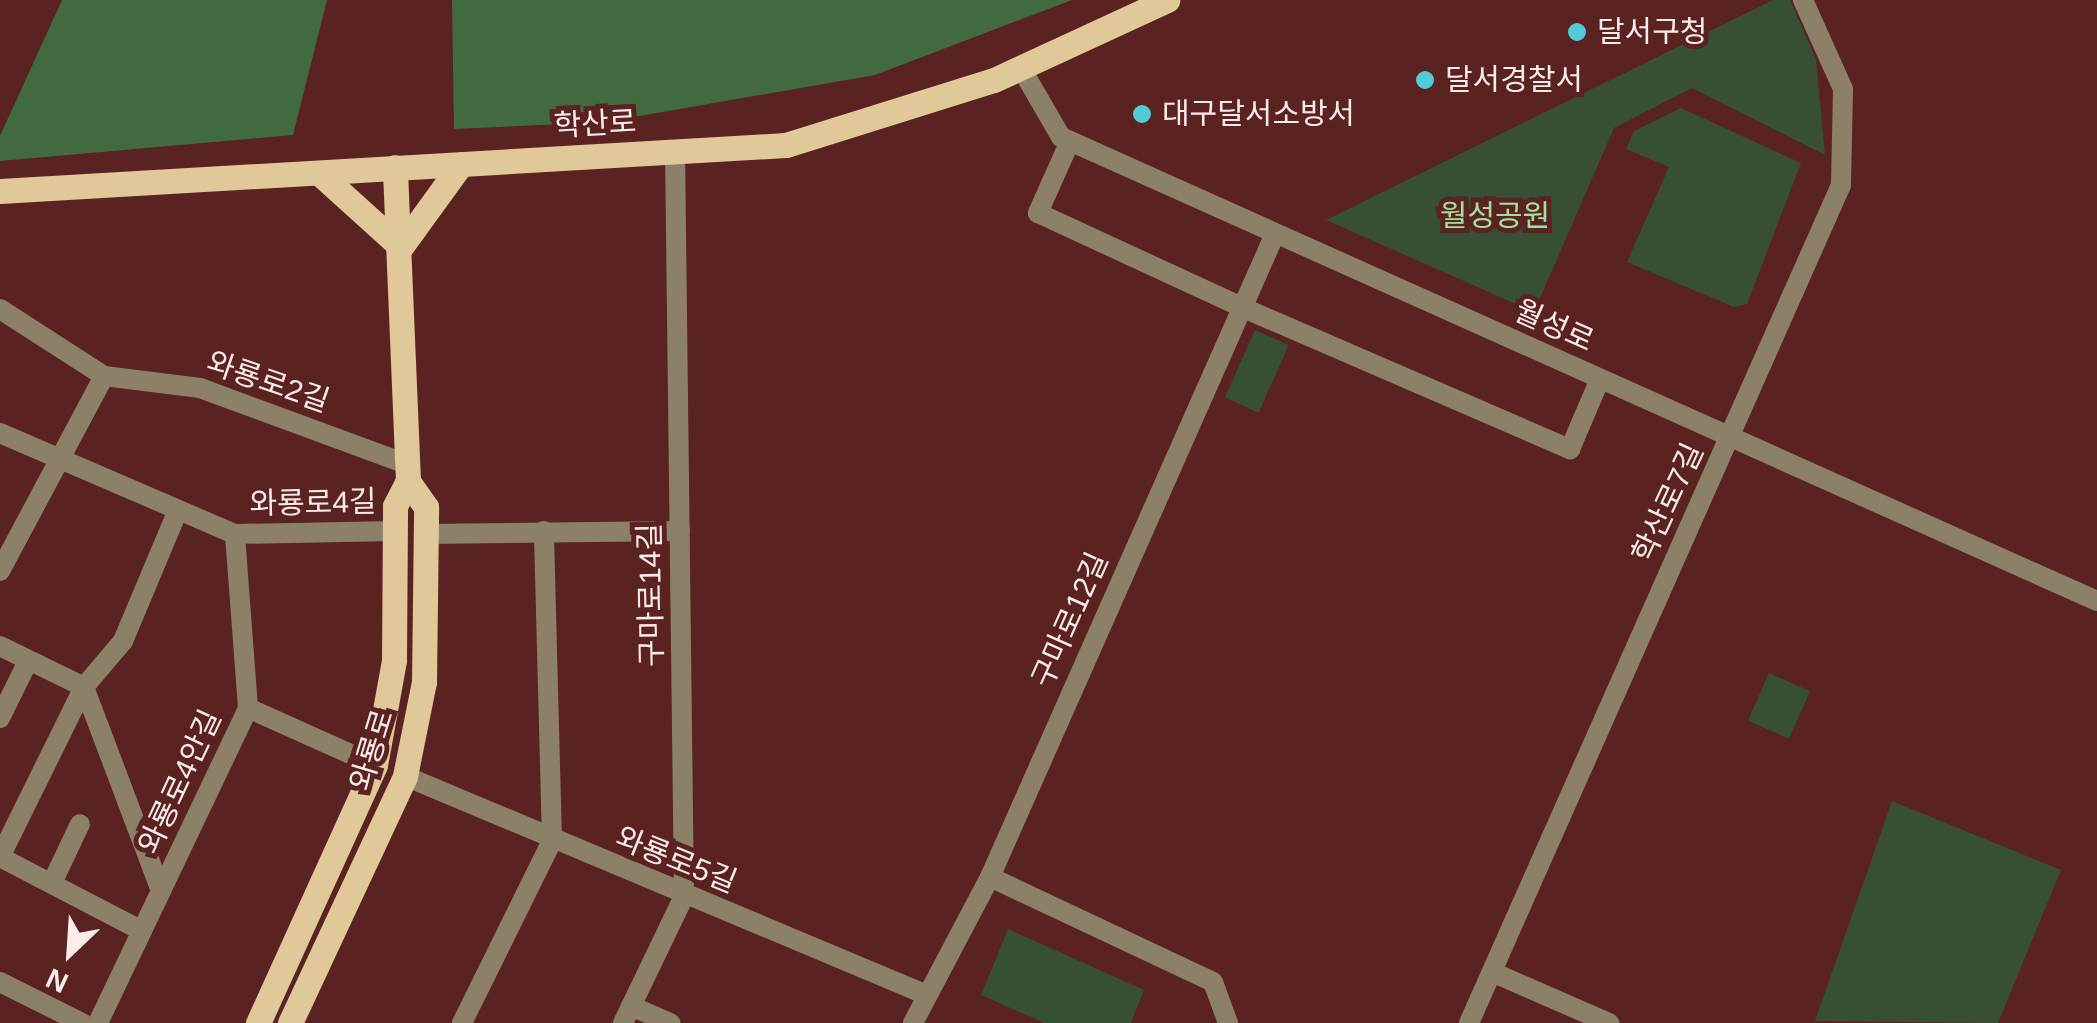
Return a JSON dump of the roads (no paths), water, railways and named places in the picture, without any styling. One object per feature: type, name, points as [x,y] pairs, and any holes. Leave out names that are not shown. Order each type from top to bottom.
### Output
[{"type":"main road","name":"학산로","points":[[0,191],[786,145],[1021,68],[1167,0]]},
{"type":"main road","points":[[319,172],[400,247],[461,164]]},
{"type":"main road","name":"와룡로","points":[[258,1023],[375,765],[394,660],[395,531],[408,472],[394,167]]},
{"type":"main road","name":"와룡로","points":[[290,1023],[404,776],[424,682],[426,534],[426,507],[408,472]]},
{"type":"street","name":"학산로7길","points":[[1469,1023],[1841,186],[1843,89],[1804,0]]},
{"type":"street","points":[[1021,68],[1070,142],[1038,214],[1570,449],[1600,379]]},
{"type":"street","name":"월성로","points":[[1070,142],[2097,601]]},
{"type":"street","name":"구마로14길","points":[[627,1014],[684,896],[675,152]]},
{"type":"street","name":"구마로12길","points":[[913,1023],[990,877],[1239,306],[1274,236]]},
{"type":"street","name":"와룡로2길","points":[[0,309],[104,376],[200,388],[408,472]]},
{"type":"street","points":[[0,571],[104,376]]},
{"type":"street","name":"와룡로4길","points":[[0,434],[176,515],[236,534],[395,531]]},
{"type":"street","points":[[142,931],[0,857],[84,687],[123,641],[176,515]]},
{"type":"street","points":[[462,1023],[552,840],[544,531]]},
{"type":"street","points":[[426,534],[680,531]]},
{"type":"street","name":"와룡로4안길","points":[[98,1023],[248,708],[236,534]]},
{"type":"street","points":[[0,646],[84,687],[161,890]]},
{"type":"street","points":[[0,718],[28,661]]},
{"type":"street","points":[[248,708],[375,765]]},
{"type":"street","name":"와룡로5길","points":[[404,776],[927,995]]},
{"type":"street","points":[[52,884],[80,824]]},
{"type":"street","points":[[990,877],[1213,982],[1228,1023]]},
{"type":"street","points":[[1492,972],[1609,1023]]},
{"type":"street","points":[[0,982],[82,1023]]},
{"type":"street","points":[[627,1014],[670,1023]]},
{"type":"place","name":"달서구청","points":[[1577,32]]},
{"type":"place","name":"달서경찰서","points":[[1425,80]]},
{"type":"place","name":"대구달서소방서","points":[[1142,114]]},
{"type":"park label","name":"월성공원","points":[[1495,216]]}]
